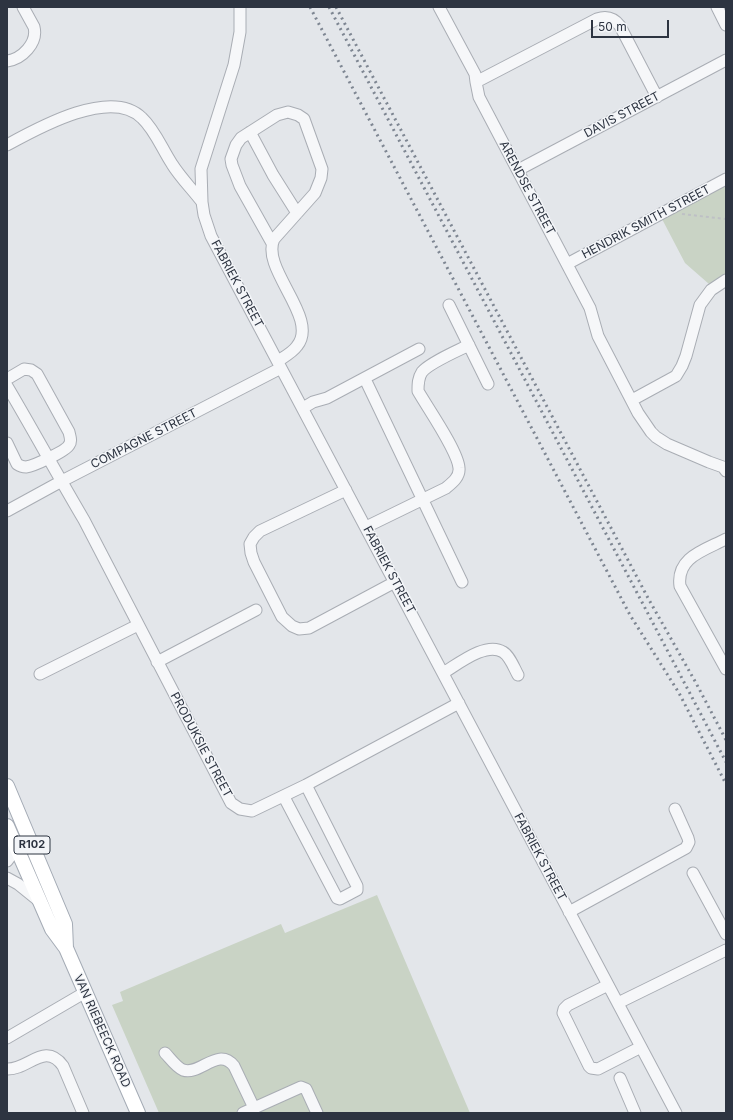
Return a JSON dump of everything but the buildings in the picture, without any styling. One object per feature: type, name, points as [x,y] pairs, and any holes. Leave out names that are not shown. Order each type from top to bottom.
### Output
[{"type":"main road","name":"VAN RIEBEECK ROAD","points":[[7,786],[66,924],[66,948]]},
{"type":"main road","name":"VAN RIEBEECK ROAD","points":[[7,826],[52,929],[66,948],[84,993],[138,1113]]},
{"type":"street","points":[[7,61],[14,60],[21,56],[27,50],[33,38],[35,30],[23,7]]},
{"type":"street","name":"FABRIEK STREET","points":[[240,7],[240,32],[234,65],[202,169],[202,202],[204,215],[211,236],[396,582],[676,1113]]},
{"type":"street","name":"ARENDSE STREET","points":[[439,7],[475,74],[479,98],[590,308],[598,336],[647,427],[656,437],[674,447],[725,467]]},
{"type":"street","points":[[717,7],[726,25]]},
{"type":"street","points":[[476,82],[596,19],[608,17],[615,20],[620,26],[657,97]]},
{"type":"street","name":"DAVIS STREET","points":[[518,170],[726,60]]},
{"type":"street","points":[[7,145],[34,130],[75,112],[90,108],[107,107],[126,109],[141,116],[148,123],[173,166],[202,202]]},
{"type":"street","points":[[288,112],[298,115],[304,119],[322,169],[321,178],[315,192],[274,239],[272,244],[240,186],[231,159],[236,144],[241,138],[277,115],[288,112]]},
{"type":"street","points":[[250,132],[277,181],[297,213]]},
{"type":"street","name":"HENDRIK SMITH STREET","points":[[567,264],[726,179]]},
{"type":"street","name":"COMPAGNE STREET","points":[[7,511],[279,364],[297,346],[302,337],[302,324],[271,256],[272,244]]},
{"type":"street","points":[[632,400],[676,376],[686,356],[700,305],[711,290],[726,280]]},
{"type":"street","points":[[449,305],[488,384]]},
{"type":"street","points":[[366,527],[446,488],[455,480],[459,469],[456,455],[418,390],[419,377],[427,367],[469,345]]},
{"type":"street","points":[[303,408],[365,379],[419,349]]},
{"type":"street","points":[[7,379],[24,369],[31,370],[37,374],[69,432],[70,441],[68,447],[49,458],[27,467],[17,464],[7,443]]},
{"type":"street","points":[[365,379],[462,582]]},
{"type":"street","name":"PRODUKSIE STREET","points":[[7,386],[49,458],[60,482],[84,520],[231,803],[240,809],[252,811],[284,797],[459,703]]},
{"type":"street","points":[[346,490],[260,531],[250,544],[254,562],[282,617],[292,626],[299,629],[309,628],[396,582]]},
{"type":"street","points":[[726,539],[689,559],[682,568],[679,580],[680,586],[726,669]]},
{"type":"street","points":[[157,662],[256,610]]},
{"type":"street","points":[[40,674],[138,625]]},
{"type":"street","points":[[443,673],[478,652],[491,649],[499,650],[506,655],[518,676]]},
{"type":"street","points":[[284,797],[337,898],[340,899],[357,890],[357,886],[306,786]]},
{"type":"street","points":[[569,912],[686,848],[689,842],[688,838],[674,809]]},
{"type":"street","points":[[7,861],[10,857],[14,842]]},
{"type":"street","points":[[693,873],[726,934]]},
{"type":"street","points":[[7,878],[18,884],[40,901]]},
{"type":"street","points":[[618,1003],[726,950]]},
{"type":"street","points":[[608,985],[568,1005],[564,1009],[564,1013],[589,1066],[591,1068],[598,1069],[641,1047]]},
{"type":"street","points":[[7,1038],[84,993]]},
{"type":"street","points":[[165,1053],[178,1068],[186,1070],[197,1068],[219,1059],[230,1061],[234,1066],[254,1108]]},
{"type":"street","points":[[10,1071],[41,1057],[51,1056],[58,1060],[63,1066],[83,1113]]},
{"type":"street","points":[[620,1078],[635,1113]]},
{"type":"street","points":[[243,1113],[303,1087],[308,1092],[317,1113]]},
{"type":"path","points":[[673,208],[676,213],[726,219]]},
{"type":"green space","points":[[726,185],[726,275],[709,284],[685,263],[662,219]]},
{"type":"green space","points":[[377,895],[470,1113],[159,1113],[112,1005],[123,1001],[120,992],[281,924],[285,933]]},
{"type":"railway","points":[[310,7],[630,615],[679,693],[726,784]]},
{"type":"railway","points":[[329,7],[726,762]]},
{"type":"railway","points":[[336,7],[648,598],[726,740]]}]
